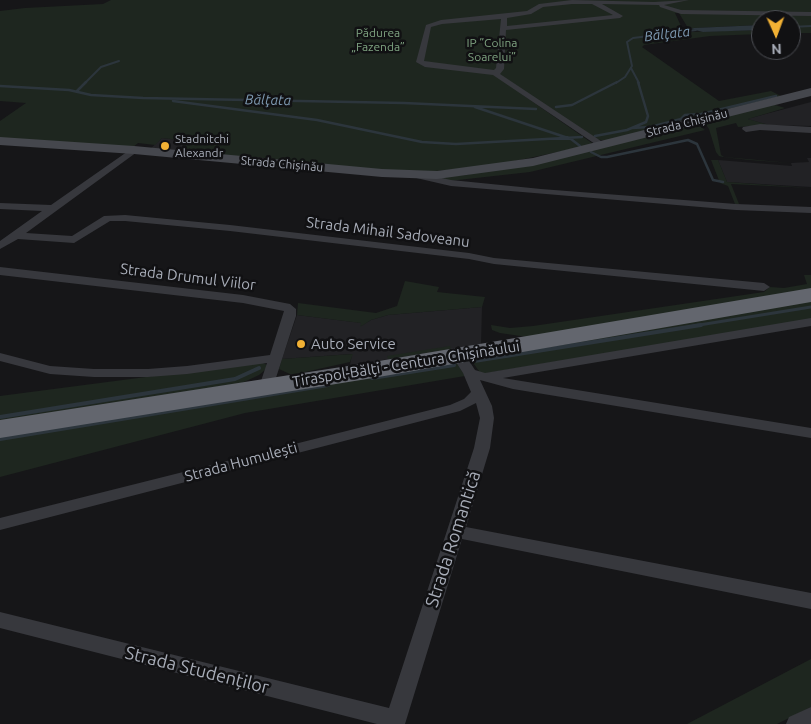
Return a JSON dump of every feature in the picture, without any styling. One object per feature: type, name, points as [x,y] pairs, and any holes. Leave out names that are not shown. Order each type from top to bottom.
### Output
[{"type":"highway","name":"Tiraspol-Bălţi - Centura Chișinăului","points":[[0,429],[266,387],[473,375],[811,295]]},
{"type":"street","points":[[601,145],[496,75],[496,73],[420,62],[428,26],[441,22],[529,13],[541,5],[572,2],[654,4],[686,0]]},
{"type":"street","points":[[504,28],[620,16],[593,2]]},
{"type":"street","points":[[654,4],[681,12],[811,14]]},
{"type":"street","points":[[496,73],[500,69],[504,16]]},
{"type":"street","name":"Strada Chișinău","points":[[415,175],[492,169],[601,145],[811,92]]},
{"type":"street","points":[[746,129],[760,127],[811,130]]},
{"type":"street","name":"Strada Chișinău","points":[[0,141],[134,150],[415,175],[451,183],[541,192],[736,207],[811,210]]},
{"type":"street","points":[[0,246],[134,150]]},
{"type":"street","points":[[0,206],[51,208]]},
{"type":"street","name":"Strada Mihail Sadoveanu","points":[[15,235],[74,240],[108,218],[125,218],[248,230],[469,256],[494,261],[764,287]]},
{"type":"street","name":"Strada Drumul Viilor","points":[[0,271],[243,299],[286,306],[290,310],[290,316],[266,387]]},
{"type":"street","name":"Strada Humulești","points":[[0,524],[455,408],[469,402],[473,375],[811,322]]},
{"type":"street","points":[[0,357],[50,370],[94,373],[177,371],[275,358]]},
{"type":"street","points":[[473,375],[513,385],[811,433]]},
{"type":"street","name":"Strada Romantică","points":[[394,722],[482,448],[487,418],[485,406],[473,375]]},
{"type":"street","points":[[455,531],[811,601]]},
{"type":"street","name":"Strada Studenților","points":[[0,620],[394,722]]},
{"type":"street","points":[[797,724],[811,717]]},
{"type":"shaded area","points":[[751,25],[751,30],[703,32],[691,29]]},
{"type":"shaded area","points":[[811,102],[811,126],[769,125],[747,119]]},
{"type":"shaded area","points":[[162,138],[189,141],[177,152],[149,150]]},
{"type":"shaded area","points":[[807,158],[811,158],[811,187],[727,182],[718,160],[792,166],[791,163],[809,162]]},
{"type":"shaded area","points":[[482,307],[481,345],[350,365],[352,354],[282,359],[297,315],[362,323],[361,326],[371,320],[388,315]]},
{"type":"green space","points":[[111,0],[811,0],[811,33],[801,33],[801,10],[751,10],[751,25],[691,29],[688,28],[679,13],[675,13],[681,26],[687,32],[751,30],[751,34],[710,36],[644,45],[642,47],[719,101],[771,91],[781,96],[612,140],[601,140],[595,139],[520,93],[592,143],[591,145],[491,166],[425,172],[392,171],[177,152],[188,141],[162,138],[155,145],[138,143],[132,148],[0,139],[0,121],[26,103],[0,101],[0,11],[103,4]]},
{"type":"green space","points":[[772,104],[785,108],[748,119],[769,125],[738,127],[736,123],[716,128],[721,155],[724,157],[791,163],[750,160],[723,157],[719,156],[709,129],[704,122]]},
{"type":"green space","points":[[697,124],[705,130],[530,172],[449,181],[438,177],[466,175]]},
{"type":"green space","points":[[711,160],[718,160],[727,182],[811,188],[731,184],[739,204],[735,204],[728,186],[720,183]]},
{"type":"green space","points":[[804,275],[811,275],[811,292],[527,337],[500,333],[492,330],[491,325],[510,328],[533,326],[764,292],[770,287],[784,288],[807,284]]},
{"type":"green space","points":[[405,281],[439,287],[437,292],[485,297],[482,307],[388,315],[371,320],[360,327],[361,323],[297,315],[298,303],[376,313],[397,306]]},
{"type":"green space","points":[[811,300],[811,320],[481,374],[469,357]]},
{"type":"green space","points":[[450,346],[451,349],[388,359],[387,356]]},
{"type":"green space","points":[[353,354],[350,362],[296,374],[290,374],[279,369],[282,359]]},
{"type":"green space","points":[[455,360],[465,376],[245,413],[0,477],[0,433]]},
{"type":"green space","points":[[261,362],[267,365],[266,369],[259,375],[242,383],[0,421],[0,396]]},
{"type":"green space","points":[[811,659],[811,707],[777,724],[687,724]]},
{"type":"waterway","name":"Bălţata","points":[[801,26],[811,26]]},
{"type":"waterway","name":"Bălţata","points":[[616,83],[625,77],[632,66],[627,42],[633,38],[696,30]]},
{"type":"waterway","points":[[77,91],[101,67],[119,61]]},
{"type":"waterway","points":[[631,68],[639,83]]},
{"type":"waterway","name":"Bălţata","points":[[556,107],[572,105],[617,82]]},
{"type":"waterway","points":[[595,136],[627,130],[646,122],[648,116],[638,82]]},
{"type":"waterway","name":"Bălţata","points":[[0,86],[69,90],[91,95],[143,98],[404,103],[536,109]]},
{"type":"waterway","points":[[632,128],[650,127],[681,119],[685,115],[701,114],[776,96]]},
{"type":"waterway","points":[[173,101],[317,120],[422,142],[456,144],[567,138]]},
{"type":"waterway","points":[[475,107],[567,138]]},
{"type":"waterway","points":[[567,138],[582,137]]},
{"type":"waterway","points":[[567,138],[580,146]]},
{"type":"waterway","points":[[591,152],[601,157],[607,157],[688,140],[697,144],[713,180],[723,182]]},
{"type":"waterway","points":[[693,326],[811,307]]},
{"type":"waterway","points":[[474,361],[701,325]]},
{"type":"waterway","points":[[372,378],[454,365]]},
{"type":"waterway","points":[[0,417],[235,379],[259,368]]},
{"type":"waterway","points":[[0,439],[328,385]]},
{"type":"place","name":"Stadnitchi Alexandr","points":[[165,146]]},
{"type":"place","name":"Auto Service","points":[[301,344]]},
{"type":"park label","name":"Pădurea „Fazenda”","points":[[378,40]]},
{"type":"park label","name":"IP ”Colina Soarelui”","points":[[492,50]]}]
